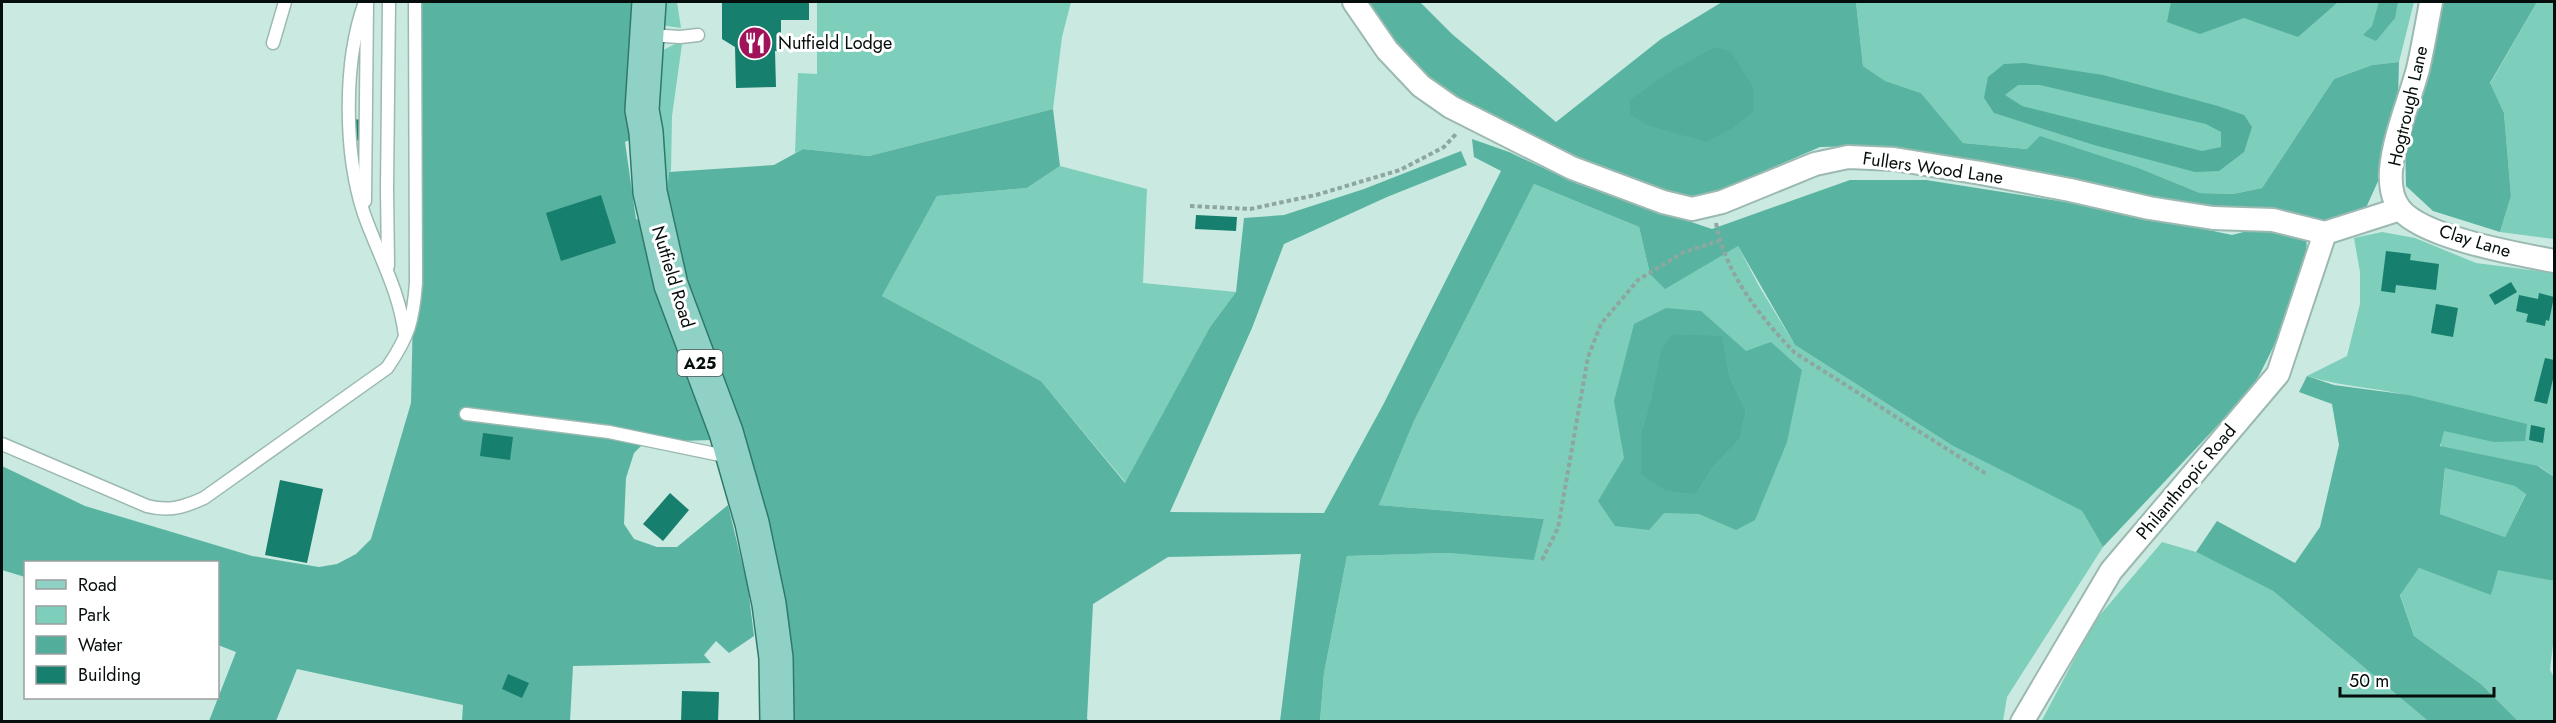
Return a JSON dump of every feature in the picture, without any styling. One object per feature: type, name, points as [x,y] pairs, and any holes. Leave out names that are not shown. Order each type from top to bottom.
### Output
[{"type":"main road","name":"Nutfield Road","points":[[649,2],[642,110],[646,132],[650,192],[671,285],[734,458],[752,523],[769,604],[776,658],[777,722]]},
{"type":"street","name":"Fullers Wood Lane","points":[[1354,2],[1387,50],[1421,86],[1451,107],[1572,168],[1636,192],[1692,209],[1713,204],[1815,164],[1848,157],[1894,159],[1970,171],[2149,208],[2213,218],[2272,220],[2325,233]]},
{"type":"street","name":"Hogtrough Lane","points":[[2400,209],[2392,192],[2391,169],[2418,66],[2431,2]]},
{"type":"street","points":[[2325,233],[2400,209]]},
{"type":"street","name":"Clay Lane","points":[[2400,209],[2429,227],[2484,247],[2554,261]]},
{"type":"street","name":"Philanthropic Road","points":[[2022,722],[2111,571],[2277,375],[2325,233]]},
{"type":"lane","points":[[273,43],[285,2]]},
{"type":"lane","points":[[364,214],[366,2]]},
{"type":"lane","points":[[366,2],[358,20],[354,45],[349,126],[351,156],[364,214],[389,273],[402,312],[406,340]]},
{"type":"lane","points":[[389,2],[387,188],[389,273]]},
{"type":"lane","points":[[2,444],[147,506],[164,510],[186,506],[204,498],[372,381],[387,368],[406,340],[414,311],[416,283],[415,2]]},
{"type":"lane","points":[[646,35],[680,37],[698,35]]},
{"type":"lane","points":[[466,414],[609,432],[734,458]]},
{"type":"path","points":[[1190,206],[1250,209],[1316,195],[1400,170],[1444,147],[1471,117]]},
{"type":"path","points":[[1713,204],[1719,241],[1730,270],[1776,334],[1795,353],[1988,475]]},
{"type":"path","points":[[1542,560],[1558,528],[1588,357],[1601,324],[1638,280],[1684,252],[1719,241]]},
{"type":"green space","points":[[656,2],[677,2],[681,28],[660,25]]},
{"type":"green space","points":[[817,2],[1071,2],[1062,37],[1053,109],[869,156],[803,149],[795,153],[798,73],[817,74]]},
{"type":"green space","points":[[1856,2],[2414,2],[2399,62],[2372,65],[2334,79],[2262,188],[2233,194],[2200,193],[2141,169],[2028,149],[1963,143],[1921,93],[1884,81],[1863,66]]},
{"type":"green space","points":[[2537,2],[2554,2],[2554,239],[2500,232],[2511,196],[2504,113],[2490,84]]},
{"type":"green space","points":[[675,44],[682,44],[672,116],[671,171],[667,193],[656,164],[661,51]]},
{"type":"green space","points":[[1060,166],[1147,189],[1143,283],[1236,292],[1210,327],[1126,483],[1041,381],[882,296],[937,196],[1027,188]]},
{"type":"green space","points":[[1534,184],[1639,227],[1650,274],[1738,246],[1795,345],[1953,446],[2082,511],[2103,547],[2007,697],[2003,721],[1320,722],[1324,673],[1347,556],[1448,553],[1534,559],[1544,519],[1379,505],[1414,421]]},
{"type":"green space","points":[[2382,232],[2415,238],[2476,263],[2554,273],[2554,477],[2539,466],[2505,537],[2440,514],[2446,461],[2426,400],[2307,376],[2347,356],[2360,304],[2360,272],[2354,238]]},
{"type":"green space","points":[[2162,542],[2196,552],[2273,591],[2428,721],[2041,722],[2094,622]]},
{"type":"green space","points":[[2419,568],[2491,594],[2497,569],[2554,581],[2554,636],[2550,670],[2554,677],[2554,721],[2518,721],[2481,684],[2414,636],[2400,594]]},
{"type":"shaded area","points":[[416,2],[649,2],[646,132],[625,142],[636,219],[649,224],[713,440],[645,442],[634,453],[626,478],[624,524],[634,539],[657,547],[677,547],[728,505],[748,588],[754,636],[729,653],[716,641],[704,655],[711,663],[573,666],[570,721],[462,721],[463,705],[297,669],[276,721],[209,721],[236,652],[219,645],[219,561],[24,561],[24,577],[2,570],[2,466],[85,506],[252,556],[319,567],[337,564],[356,554],[371,539],[411,403],[416,176]]},
{"type":"shaded area","points":[[1365,2],[1420,2],[1452,34],[1556,122],[1661,39],[1722,2],[1856,2],[1863,66],[1885,81],[1921,93],[1963,143],[2027,149],[2040,136],[2141,169],[2200,193],[2233,194],[2262,188],[2334,79],[2372,65],[2399,62],[2398,100],[2384,168],[2365,210],[2341,221],[2313,222],[2191,206],[1940,157],[1867,146],[1820,147],[1716,192],[1683,200],[1631,182],[1470,105],[1420,72],[1385,32]]},
{"type":"shaded area","points":[[2379,2],[2398,2],[2395,18],[2376,41],[2363,35],[2372,26]]},
{"type":"shaded area","points":[[2440,2],[2537,2],[2490,83],[2504,113],[2511,196],[2500,232],[2433,211],[2406,186],[2405,140]]},
{"type":"shaded area","points":[[1053,109],[1060,166],[1027,188],[937,196],[882,296],[1041,381],[1125,483],[1210,327],[1236,292],[1244,218],[1284,215],[1364,189],[1461,151],[1467,165],[1387,197],[1284,244],[1252,328],[1170,512],[1324,513],[1383,405],[1501,171],[1474,157],[1472,139],[1509,152],[1578,184],[1712,229],[1850,180],[1926,180],[2104,208],[2232,235],[2255,229],[2305,235],[2306,248],[2297,289],[2288,313],[2250,391],[2103,547],[2082,511],[1953,446],[1795,345],[1738,246],[1665,289],[1650,274],[1639,227],[1534,184],[1414,421],[1379,505],[1544,519],[1534,560],[1448,553],[1347,556],[1324,673],[1320,721],[1280,721],[1301,554],[1168,557],[1093,604],[1087,719],[1089,721],[786,722],[677,257],[667,193],[669,172],[774,165],[803,149],[869,156]]},
{"type":"shaded area","points":[[1666,308],[1701,311],[1746,351],[1771,342],[1802,370],[1787,442],[1755,520],[1736,530],[1699,514],[1664,513],[1649,530],[1615,526],[1598,501],[1624,458],[1614,401],[1634,324]],"holes":[[[1673,334],[1722,337],[1730,378],[1746,411],[1740,439],[1713,467],[1696,494],[1642,429]]]},
{"type":"shaded area","points":[[2307,376],[2334,385],[2409,395],[2527,424],[2525,441],[2494,442],[2444,431],[2440,446],[2538,466],[2554,477],[2554,581],[2498,570],[2491,595],[2419,568],[2400,595],[2414,636],[2481,684],[2518,721],[2428,721],[2273,591],[2196,552],[2217,521],[2295,563],[2320,527],[2339,445],[2332,404],[2299,392]],"holes":[[[2445,468],[2515,486],[2526,494],[2505,537],[2440,514]]]},
{"type":"water","points":[[2171,2],[2338,2],[2298,37],[2244,18],[2200,34],[2167,22]]},
{"type":"water","points":[[1715,47],[1731,52],[1753,87],[1754,111],[1731,129],[1706,142],[1647,125],[1630,114],[1630,100],[1668,73]]},
{"type":"water","points":[[2024,63],[2103,75],[2244,115],[2252,127],[2244,152],[2219,171],[2195,172],[2094,145],[1994,113],[1984,98],[1988,77],[2004,64]],"holes":[[[2018,85],[2040,85],[2206,124],[2221,132],[2221,147],[2202,151],[2022,106],[2005,95]]]},
{"type":"water","points":[[1673,334],[1722,336],[1730,378],[1746,411],[1740,439],[1713,467],[1696,494],[1666,491],[1641,474],[1642,429],[1652,397],[1661,350]]},
{"type":"building","name":"Nutfield Lodge","points":[[722,2],[809,2],[809,20],[781,20],[781,51],[775,51],[776,87],[736,88],[735,47],[722,39]]},
{"type":"building","points":[[353,119],[363,120],[362,141],[352,140]]},
{"type":"building","points":[[601,195],[616,243],[561,261],[546,213]]},
{"type":"building","points":[[1196,215],[1237,217],[1236,231],[1195,229]]},
{"type":"building","points":[[2386,251],[2411,254],[2410,260],[2439,264],[2436,290],[2396,285],[2395,293],[2381,291]]},
{"type":"building","points":[[2511,282],[2517,292],[2495,305],[2489,295]]},
{"type":"building","points":[[2539,293],[2554,297],[2549,321],[2546,320],[2545,326],[2526,322],[2528,314],[2516,311],[2519,295],[2538,299]]},
{"type":"building","points":[[2436,304],[2458,308],[2453,337],[2431,333]]},
{"type":"building","points":[[2545,358],[2554,360],[2554,375],[2547,404],[2534,401]]},
{"type":"building","points":[[2531,425],[2545,428],[2543,443],[2529,440]]},
{"type":"building","points":[[483,433],[513,437],[510,460],[480,456]]},
{"type":"building","points":[[280,480],[323,489],[307,563],[265,555]]},
{"type":"building","points":[[670,493],[689,510],[663,541],[643,524]]},
{"type":"building","points":[[508,674],[529,683],[522,698],[502,689]]},
{"type":"building","points":[[682,691],[719,692],[718,722],[681,722]]},
{"type":"place","name":"Nutfield Lodge","points":[[755,43]]}]
